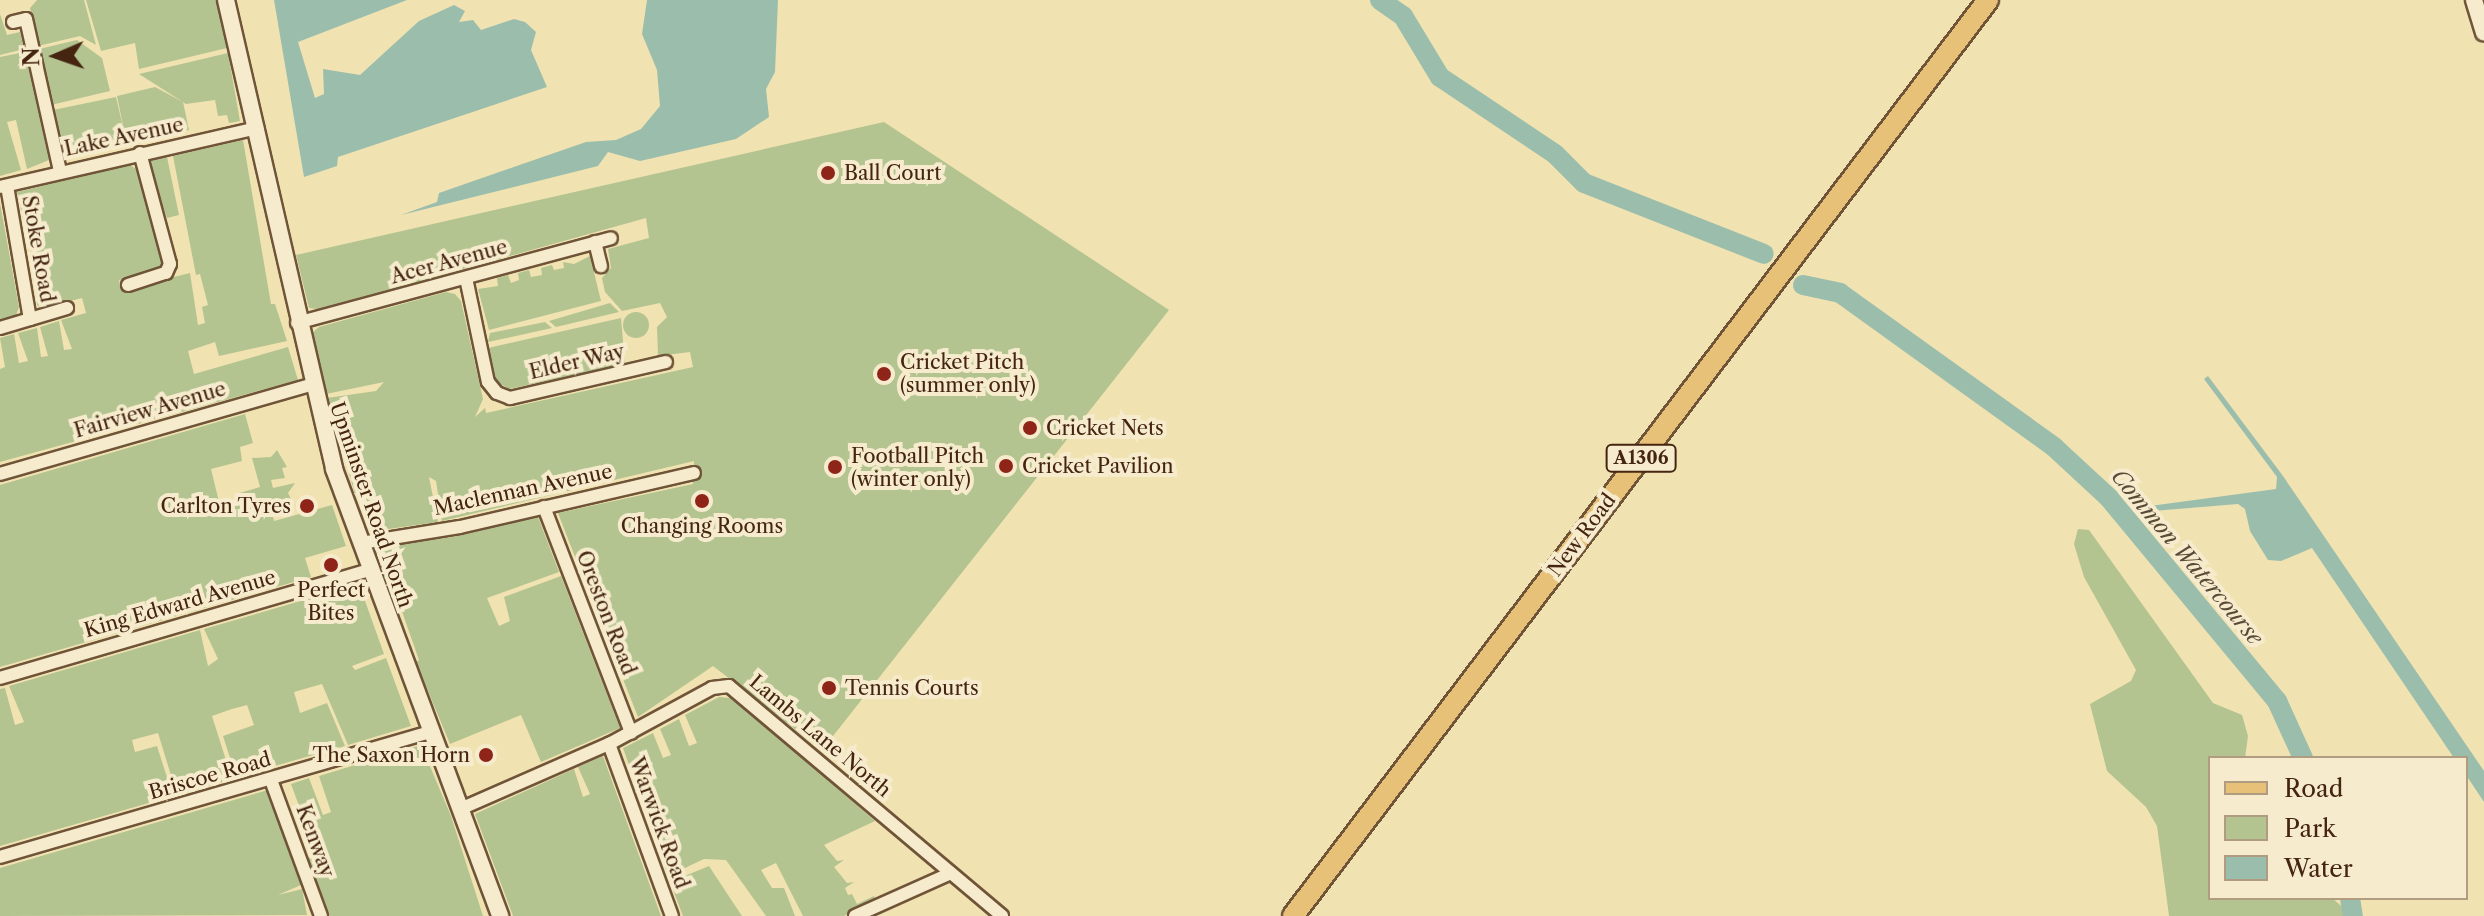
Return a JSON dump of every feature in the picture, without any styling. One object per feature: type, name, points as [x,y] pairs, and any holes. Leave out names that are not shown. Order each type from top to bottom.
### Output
[{"type":"main road","name":"New Road","points":[[1293,916],[1988,0]]},
{"type":"street","name":"Upminster Road North","points":[[226,0],[257,128],[310,385],[370,570],[500,916]]},
{"type":"street","points":[[2474,0],[2484,33]]},
{"type":"street","points":[[13,22],[26,19],[60,171]]},
{"type":"street","name":"Lake Avenue","points":[[4,186],[257,128]]},
{"type":"street","points":[[128,285],[166,273],[170,264],[140,153]]},
{"type":"street","name":"Stoke Road","points":[[4,186],[30,319]]},
{"type":"street","name":"Acer Avenue","points":[[297,323],[611,238]]},
{"type":"street","points":[[595,242],[601,266]]},
{"type":"street","name":"Elder Way","points":[[466,278],[488,382],[497,393],[510,398],[666,362]]},
{"type":"street","name":"Stoke Road","points":[[0,328],[67,308]]},
{"type":"street","name":"Fairview Avenue","points":[[0,474],[310,385]]},
{"type":"street","name":"Maclennan Avenue","points":[[361,543],[544,507],[694,473]]},
{"type":"street","name":"Oreston Road","points":[[544,507],[631,733]]},
{"type":"street","name":"King Edward Avenue","points":[[0,678],[370,570]]},
{"type":"street","name":"Lambs Lane North","points":[[460,809],[609,744],[712,688],[736,689],[1002,916]]},
{"type":"street","name":"Briscoe Road","points":[[0,857],[431,732]]},
{"type":"street","name":"Warwick Road","points":[[609,744],[672,916]]},
{"type":"street","name":"Kenway","points":[[271,780],[321,916]]},
{"type":"street","points":[[855,916],[951,873]]},
{"type":"green space","points":[[37,0],[84,0],[96,45],[80,36],[38,46],[30,8]]},
{"type":"green space","points":[[86,0],[216,0],[227,48],[139,69],[135,43],[101,51]]},
{"type":"green space","points":[[0,14],[7,35],[20,32],[24,49],[0,55]]},
{"type":"green space","points":[[77,40],[102,58],[110,91],[51,105],[39,49]]},
{"type":"green space","points":[[25,52],[49,160],[27,169],[16,120],[7,122],[21,170],[0,176],[0,57]]},
{"type":"green space","points":[[228,53],[240,121],[229,123],[227,115],[218,116],[215,100],[186,104],[139,74]]},
{"type":"green space","points":[[155,87],[183,102],[189,130],[62,156],[53,110],[116,97],[126,140],[117,96]]},
{"type":"green space","points":[[884,122],[1169,310],[822,750],[713,666],[638,717],[617,664],[619,656],[615,645],[610,647],[558,513],[693,484],[694,461],[442,521],[436,481],[429,477],[438,522],[374,531],[361,493],[355,494],[327,398],[376,391],[384,382],[326,394],[312,333],[319,327],[446,292],[455,294],[461,301],[483,399],[475,417],[485,408],[486,413],[693,367],[690,352],[658,356],[657,327],[667,317],[660,303],[622,311],[605,292],[602,278],[611,268],[608,249],[649,238],[646,218],[410,284],[406,271],[399,272],[402,286],[317,309],[309,308],[296,255]]},
{"type":"green space","points":[[243,140],[271,304],[275,304],[287,341],[219,356],[215,342],[188,351],[194,374],[288,347],[298,380],[0,462],[0,369],[5,367],[0,338],[14,334],[19,363],[28,361],[18,333],[37,328],[41,357],[48,356],[40,327],[59,321],[64,350],[72,349],[61,320],[86,313],[82,298],[43,308],[37,305],[36,275],[17,192],[130,165],[136,169],[164,261],[159,268],[119,280],[121,290],[190,273],[198,325],[205,323],[202,307],[208,305],[200,274],[196,275],[173,156]]},
{"type":"green space","points":[[167,157],[179,215],[167,218],[148,168],[150,160]]},
{"type":"green space","points":[[0,203],[19,307],[16,315],[0,319]]},
{"type":"green space","points":[[590,256],[601,301],[489,330],[478,289],[498,286],[497,278],[508,275],[511,283],[519,280],[518,273],[529,270],[531,277],[542,275],[541,268],[552,265],[554,270],[564,268],[563,262],[574,264]]},
{"type":"green space","points":[[610,303],[619,312],[556,327],[549,321]]},
{"type":"green space","points":[[636,312],[645,316],[649,325],[645,334],[636,338],[627,334],[623,325],[627,316]]},
{"type":"green space","points":[[621,318],[625,364],[509,389],[496,381],[488,348]]},
{"type":"green space","points":[[545,322],[552,328],[488,342],[490,333]]},
{"type":"green space","points":[[245,414],[253,443],[240,447],[242,461],[211,469],[221,510],[239,505],[236,494],[260,487],[252,458],[271,457],[277,450],[287,467],[282,468],[285,478],[271,480],[273,488],[295,483],[288,493],[291,499],[270,505],[274,521],[332,505],[346,546],[305,558],[311,577],[0,667],[0,485]]},
{"type":"green space","points":[[538,517],[559,572],[487,598],[499,626],[510,621],[504,597],[561,576],[620,728],[541,762],[521,715],[450,744],[416,662],[419,660],[379,546],[453,537]]},
{"type":"green space","points":[[2078,529],[2089,530],[2213,703],[2242,715],[2248,736],[2245,756],[2208,756],[2208,900],[2334,900],[2353,916],[2169,916],[2157,826],[2146,807],[2107,771],[2090,704],[2131,681],[2136,670],[2084,577],[2074,544]]},
{"type":"green space","points":[[359,584],[384,654],[352,666],[355,670],[386,658],[411,726],[348,745],[322,684],[294,692],[300,713],[327,703],[345,746],[236,777],[223,736],[254,725],[247,705],[232,709],[212,716],[232,779],[177,795],[158,733],[132,740],[135,752],[157,746],[173,796],[0,846],[0,689],[5,688],[15,725],[24,722],[9,686],[200,630],[208,666],[218,659],[204,629]]},
{"type":"green space","points":[[719,697],[730,698],[751,714],[875,821],[824,845],[837,861],[844,860],[834,867],[847,883],[854,882],[845,888],[848,895],[852,894],[857,904],[874,896],[876,901],[844,916],[803,916],[776,863],[761,870],[772,888],[784,888],[795,916],[766,916],[726,860],[704,859],[668,876],[623,748],[653,733],[663,758],[671,755],[660,729],[679,719],[689,746],[697,743],[685,715]]},
{"type":"green space","points":[[421,745],[451,816],[483,916],[330,916],[308,858],[317,855],[291,784],[309,778],[323,815],[331,812],[319,776]]},
{"type":"green space","points":[[603,756],[661,916],[513,916],[475,814],[574,769],[583,797],[590,794],[578,767]]},
{"type":"green space","points":[[268,790],[301,885],[278,895],[302,889],[307,915],[0,916],[0,868]]},
{"type":"green space","points":[[709,866],[742,916],[683,916],[670,882]]},
{"type":"water","points":[[274,0],[407,0],[298,42],[315,98],[324,94],[323,69],[360,75],[419,21],[454,5],[465,11],[459,22],[473,20],[481,30],[514,19],[525,22],[536,32],[531,50],[547,87],[338,157],[337,166],[304,177]]},
{"type":"water","points":[[647,0],[778,0],[775,72],[766,89],[769,117],[736,139],[640,161],[608,152],[598,166],[401,215],[437,202],[439,193],[586,142],[616,140],[641,129],[660,106],[657,70],[642,34]]},
{"type":"water","points":[[2208,376],[2283,476],[2484,771],[2484,802],[2468,778],[2468,756],[2453,756],[2312,548],[2281,561],[2268,560],[2250,531],[2245,509],[2238,504],[2141,512],[2135,508],[2276,489],[2277,477],[2204,379]]},
{"type":"waterway","name":"Common Watercourse","points":[[1380,0],[1403,16],[1440,77],[1555,154],[1584,183],[1764,254]]},
{"type":"waterway","name":"Common Watercourse","points":[[1803,285],[1840,293],[2054,447],[2109,498],[2277,701],[2302,756]]},
{"type":"waterway","name":"Common Watercourse","points":[[2350,900],[2353,916]]},
{"type":"place","name":"Ball Court","points":[[828,173]]},
{"type":"place","name":"Cricket Pitch (summer only)","points":[[884,374]]},
{"type":"place","name":"Cricket Nets","points":[[1030,428]]},
{"type":"place","name":"Cricket Pavilion","points":[[1006,466]]},
{"type":"place","name":"Football Pitch (winter only)","points":[[835,467]]},
{"type":"place","name":"Changing Rooms","points":[[702,501]]},
{"type":"place","name":"Carlton Tyres","points":[[307,506]]},
{"type":"place","name":"Perfect Bites","points":[[331,565]]},
{"type":"place","name":"Tennis Courts","points":[[829,688]]},
{"type":"place","name":"The Saxon Horn","points":[[486,755]]}]
